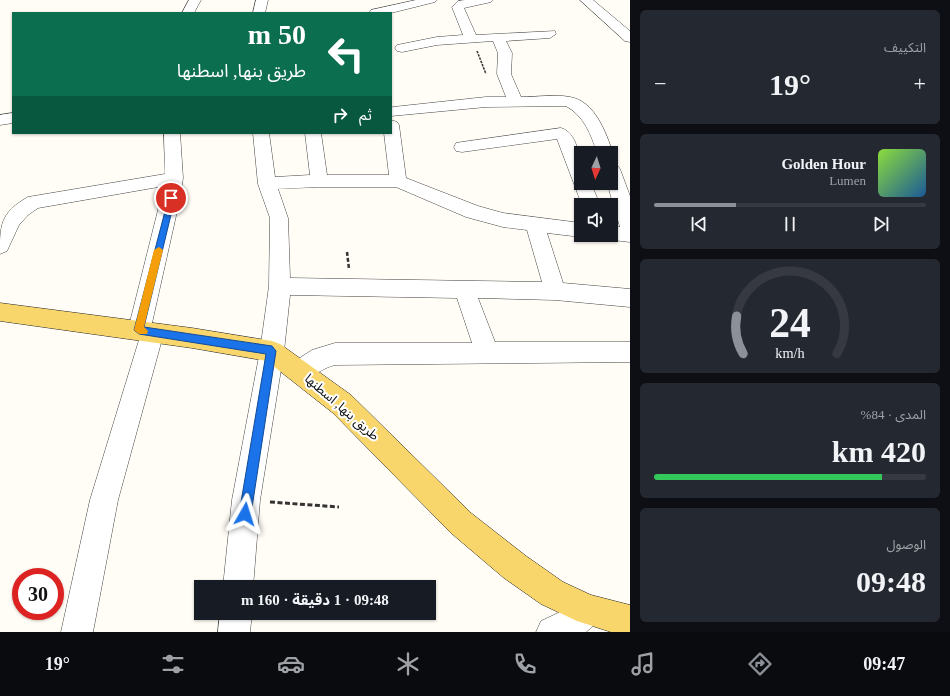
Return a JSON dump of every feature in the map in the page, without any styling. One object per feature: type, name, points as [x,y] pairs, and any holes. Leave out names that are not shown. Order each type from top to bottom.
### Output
[{"type":"main road","name":"طريق بنها, اسطنها","points":[[0,312],[146,331],[263,349],[300,371],[342,404],[467,528],[515,568],[552,593],[588,610],[630,622]]},
{"type":"street","points":[[189,12],[195,0]]},
{"type":"street","points":[[259,12],[262,0]]},
{"type":"street","points":[[379,12],[431,0]]},
{"type":"street","points":[[472,38],[458,7],[462,4],[487,0]]},
{"type":"street","points":[[586,0],[630,38]]},
{"type":"street","points":[[615,26],[630,25]]},
{"type":"street","points":[[402,48],[472,38],[550,34]]},
{"type":"street","points":[[498,37],[505,53],[504,74],[515,101]]},
{"type":"street","points":[[398,181],[392,118],[486,102],[562,100],[574,103],[588,115],[603,146]]},
{"type":"street","points":[[0,120],[12,118]]},
{"type":"street","points":[[462,147],[561,133],[574,162]]},
{"type":"street","points":[[77,632],[110,479],[146,331],[174,178],[172,134]]},
{"type":"street","points":[[239,580],[263,349],[280,286],[278,218],[267,184],[261,134]]},
{"type":"street","points":[[313,134],[319,181]]},
{"type":"street","points":[[0,246],[15,215],[20,210],[34,202],[174,178]]},
{"type":"street","points":[[267,184],[319,181],[398,181],[472,212],[503,220],[574,229]]},
{"type":"street","points":[[618,188],[625,207],[630,228]]},
{"type":"street","points":[[535,225],[555,291]]},
{"type":"street","points":[[618,234],[630,235]]},
{"type":"street","points":[[280,286],[555,291],[630,298]]},
{"type":"street","points":[[464,290],[487,352]]},
{"type":"street","points":[[300,371],[320,358],[335,354],[630,352]]},
{"type":"street","points":[[552,632],[569,625],[588,610]]},
{"type":"street","points":[[234,632],[235,620]]},
{"type":"path","points":[[472,38],[486,75]]},
{"type":"path","points":[[246,500],[339,507]]},
{"type":"slow traffic","points":[[143,331],[139,330],[159,250]]},
{"type":"route","points":[[171,198],[139,330],[272,351],[246,500],[245,514]]}]
